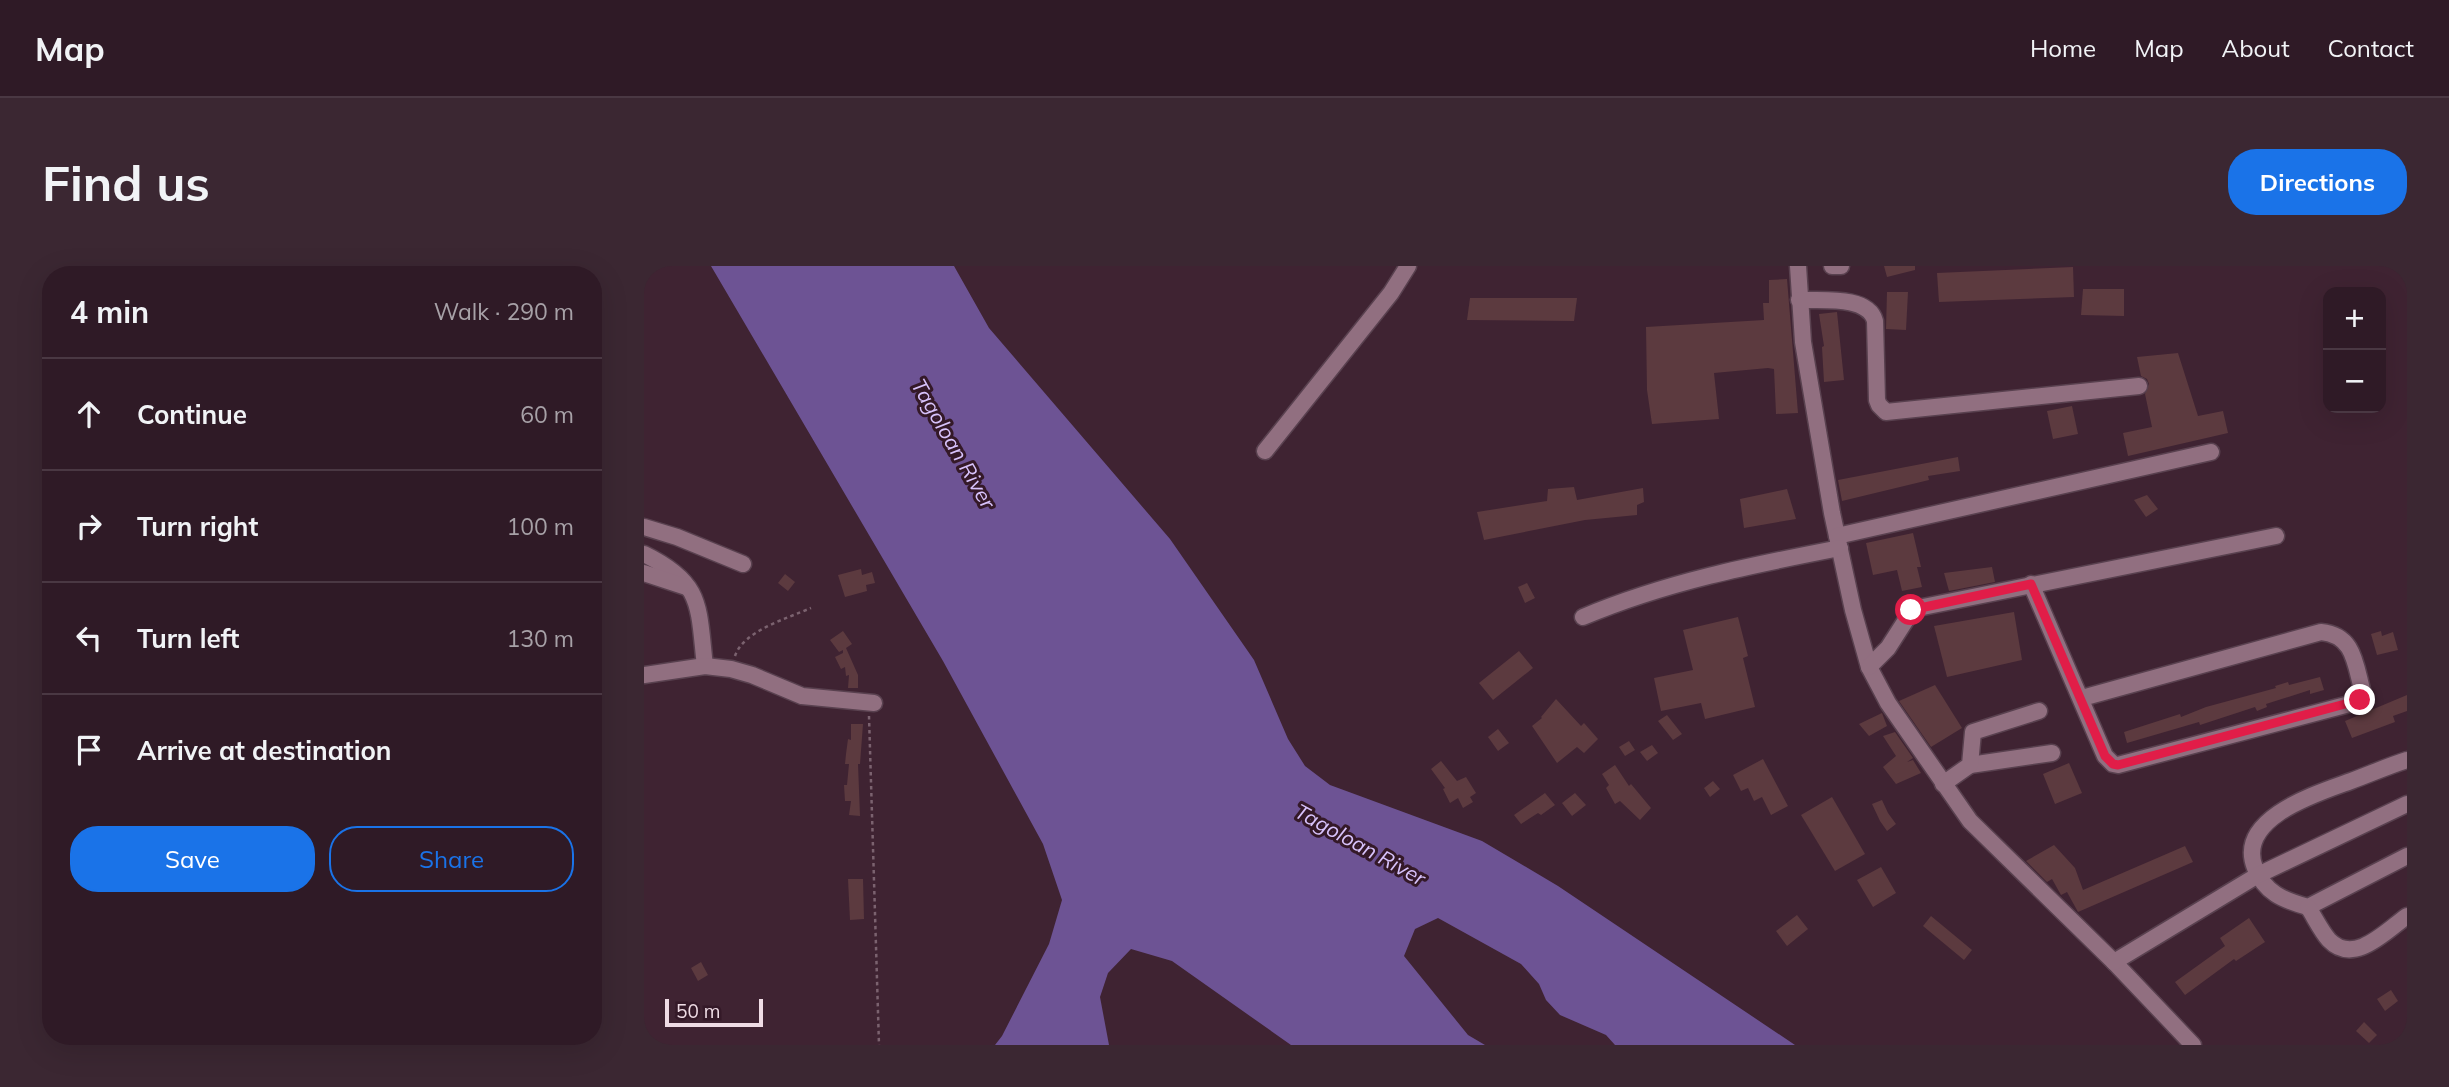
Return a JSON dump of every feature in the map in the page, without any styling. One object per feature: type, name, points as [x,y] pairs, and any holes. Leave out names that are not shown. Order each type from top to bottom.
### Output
[{"type":"street","points":[[1265,451],[1391,293],[1408,266]]},
{"type":"street","points":[[1798,266],[1803,342],[1839,542],[1853,610],[1869,667],[1888,704],[1982,835],[2114,962],[2193,1045]]},
{"type":"street","points":[[1832,266],[1841,266]]},
{"type":"street","points":[[1799,300],[1857,303],[1869,310],[1875,321],[1877,400],[1886,412],[2139,386]]},
{"type":"street","points":[[1583,617],[1630,598],[1695,578],[2211,453]]},
{"type":"street","points":[[644,527],[677,537],[743,564]]},
{"type":"street","points":[[1869,667],[1888,648],[1913,609],[2276,536]]},
{"type":"street","points":[[644,554],[678,575],[692,589],[698,606],[705,666]]},
{"type":"street","points":[[644,573],[692,589]]},
{"type":"street","points":[[2031,584],[2105,756],[2113,764],[2118,765],[2357,702],[2363,693],[2346,642],[2340,636],[2321,632],[2082,698]]},
{"type":"street","points":[[644,675],[705,666],[731,669],[802,696],[872,703]]},
{"type":"street","points":[[1970,765],[1973,732],[2039,711]]},
{"type":"street","points":[[1943,784],[1970,765],[2052,753]]},
{"type":"street","points":[[2407,760],[2286,808],[2260,830],[2251,851],[2258,875],[2275,896],[2308,907],[2327,938],[2336,946],[2356,950],[2374,942],[2407,916]]},
{"type":"street","points":[[2114,962],[2258,875],[2407,804]]},
{"type":"street","points":[[2308,907],[2407,856]]},
{"type":"path","points":[[731,669],[742,642],[811,608]]},
{"type":"path","points":[[872,703],[879,1045]]},
{"type":"water","name":"Tagoloan River","points":[[711,266],[954,266],[989,328],[1170,539],[1254,660],[1288,739],[1305,766],[1330,785],[1482,841],[1558,886],[1795,1045],[1615,1045],[1606,1035],[1560,1015],[1546,1000],[1539,984],[1521,964],[1438,918],[1415,929],[1404,956],[1468,1035],[1485,1045],[1291,1045],[1172,961],[1131,949],[1108,973],[1100,997],[1109,1045],[995,1045],[1049,944],[1062,900],[1043,844],[943,661]]},
{"type":"building","points":[[1884,266],[1915,266],[1915,270],[1887,277]]},
{"type":"building","points":[[2073,267],[2074,297],[1939,302],[1937,273]]},
{"type":"building","points":[[1787,279],[1798,413],[1776,414],[1774,369],[1768,368],[1714,373],[1719,419],[1652,424],[1647,390],[1646,327],[1764,320],[1763,303],[1769,303],[1769,280]]},
{"type":"building","points":[[2083,289],[2124,289],[2124,316],[2081,315]]},
{"type":"building","points":[[1887,292],[1908,292],[1906,330],[1886,329]]},
{"type":"building","points":[[1470,298],[1577,298],[1574,321],[1467,320]]},
{"type":"building","points":[[1837,312],[1844,380],[1824,382],[1824,346],[1819,314]]},
{"type":"building","points":[[2178,353],[2198,416],[2223,411],[2228,433],[2128,456],[2123,433],[2152,427],[2145,394],[2149,384],[2147,379],[2141,376],[2137,357]]},
{"type":"building","points":[[2072,406],[2078,434],[2053,439],[2047,411]]},
{"type":"building","points":[[1958,457],[1960,471],[1928,476],[1929,480],[1842,501],[1838,480]]},
{"type":"building","points":[[1574,487],[1577,500],[1643,488],[1644,502],[1637,505],[1637,515],[1585,520],[1484,540],[1477,512],[1547,501],[1548,489]]},
{"type":"building","points":[[1787,489],[1796,519],[1744,528],[1740,499]]},
{"type":"building","points":[[2147,495],[2158,509],[2146,517],[2134,500]]},
{"type":"building","points":[[1913,533],[1921,567],[1917,567],[1922,587],[1902,591],[1897,570],[1873,575],[1866,543]]},
{"type":"building","points":[[1992,567],[1995,582],[1949,591],[1944,573]]},
{"type":"building","points":[[861,569],[862,575],[872,572],[875,583],[866,585],[867,591],[845,597],[838,575]]},
{"type":"building","points":[[785,574],[795,582],[788,591],[778,583]]},
{"type":"building","points":[[1527,583],[1535,598],[1525,603],[1518,587]]},
{"type":"building","points":[[2014,612],[2022,660],[1947,677],[1934,626]]},
{"type":"building","points":[[1738,617],[1748,656],[1743,658],[1755,707],[1705,719],[1701,703],[1661,711],[1654,678],[1693,670],[1683,630]]},
{"type":"building","points":[[843,631],[852,644],[846,648],[858,675],[858,688],[848,688],[849,675],[846,676],[845,667],[841,669],[835,657],[843,653],[843,650],[839,652],[830,640]]},
{"type":"building","points":[[2381,631],[2382,636],[2393,632],[2398,650],[2377,655],[2371,634]]},
{"type":"building","points":[[1519,651],[1533,668],[1493,700],[1479,683]]},
{"type":"building","points":[[2320,677],[2324,690],[2310,694],[2310,690],[2266,704],[2267,707],[2257,711],[2255,707],[2200,725],[2199,722],[2127,743],[2124,732],[2180,714],[2181,717],[2288,682],[2289,685]]},
{"type":"building","points":[[1935,685],[1962,728],[1931,747],[1899,701]]},
{"type":"building","points":[[2407,695],[2407,711],[2393,716],[2395,722],[2352,738],[2345,721]]},
{"type":"building","points":[[1556,699],[1581,726],[1584,723],[1598,739],[1584,753],[1577,747],[1557,763],[1532,726],[1542,718]]},
{"type":"building","points":[[1882,713],[1887,726],[1869,736],[1859,724]]},
{"type":"building","points":[[1667,715],[1682,734],[1673,740],[1658,721]]},
{"type":"building","points":[[851,724],[863,724],[858,764],[860,816],[849,815],[851,801],[845,801],[844,785],[847,785],[849,764],[845,764],[848,739],[851,740]]},
{"type":"building","points":[[1498,729],[1509,743],[1498,751],[1488,737]]},
{"type":"building","points":[[1895,732],[1913,758],[1907,762],[1913,760],[1921,773],[1896,784],[1883,767],[1896,756],[1883,736]]},
{"type":"building","points":[[1629,741],[1635,750],[1625,756],[1619,747]]},
{"type":"building","points":[[1652,745],[1658,753],[1647,761],[1640,752]]},
{"type":"building","points":[[1763,759],[1788,806],[1771,815],[1762,797],[1754,801],[1748,788],[1741,791],[1733,775]]},
{"type":"building","points":[[1441,761],[1457,781],[1466,777],[1476,793],[1470,797],[1473,802],[1463,808],[1458,798],[1450,803],[1443,789],[1445,788],[1431,769]]},
{"type":"building","points":[[2069,763],[2082,793],[2055,804],[2043,774]]},
{"type":"building","points":[[1615,765],[1629,786],[1631,784],[1651,808],[1640,820],[1620,801],[1615,804],[1606,788],[1609,785],[1602,774]]},
{"type":"building","points":[[1713,781],[1720,789],[1710,797],[1704,788]]},
{"type":"building","points":[[1545,793],[1555,805],[1521,824],[1514,815]]},
{"type":"building","points":[[1575,793],[1586,805],[1572,816],[1562,803]]},
{"type":"building","points":[[1832,797],[1865,854],[1835,871],[1801,815]]},
{"type":"building","points":[[1882,800],[1896,824],[1887,831],[1872,804]]},
{"type":"building","points":[[2054,845],[2075,868],[2083,890],[2185,846],[2193,862],[2078,912],[2067,892],[2061,895],[2052,879],[2047,882],[2026,861]]},
{"type":"building","points":[[1881,867],[1896,893],[1873,907],[1857,880]]},
{"type":"building","points":[[848,879],[863,879],[864,919],[850,920]]},
{"type":"building","points":[[1797,915],[1808,929],[1787,946],[1776,931]]},
{"type":"building","points":[[1931,916],[1972,950],[1964,960],[1923,926]]},
{"type":"building","points":[[2249,918],[2265,942],[2236,961],[2234,959],[2185,995],[2175,982],[2225,946],[2220,938]]},
{"type":"building","points":[[701,962],[708,975],[698,981],[691,968]]},
{"type":"building","points":[[2391,990],[2398,1001],[2385,1011],[2377,999]]},
{"type":"building","points":[[2364,1022],[2377,1035],[2369,1043],[2356,1031]]},
{"type":"route","points":[[1911,610],[2031,584],[2105,756],[2113,764],[2118,765],[2360,700]]}]
